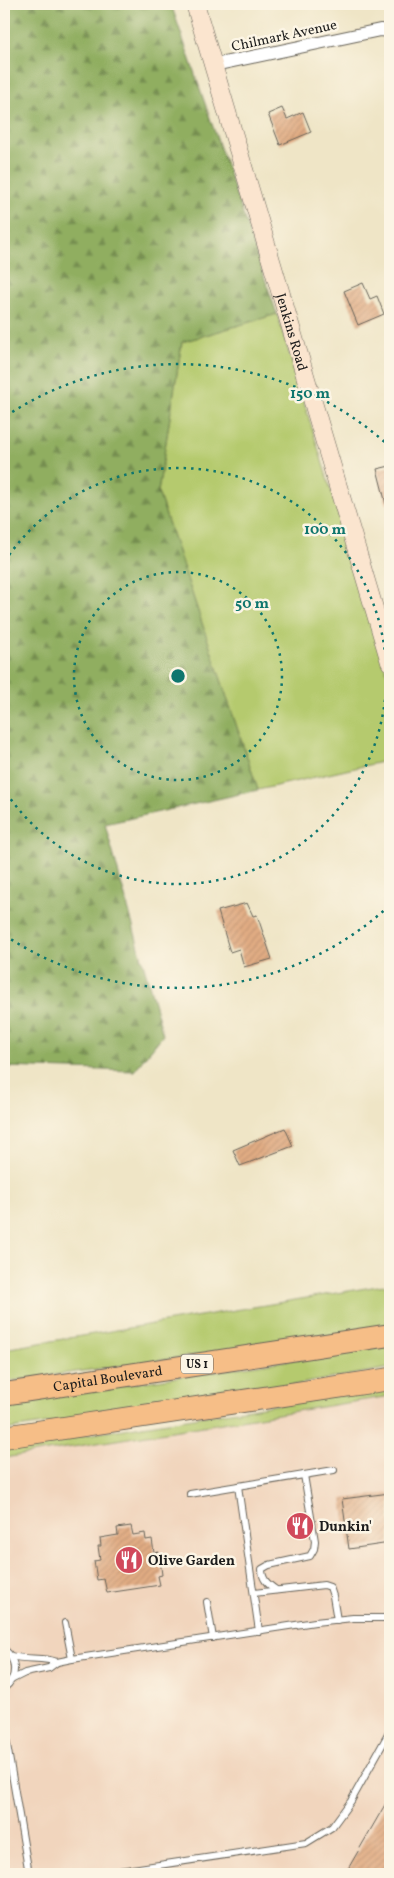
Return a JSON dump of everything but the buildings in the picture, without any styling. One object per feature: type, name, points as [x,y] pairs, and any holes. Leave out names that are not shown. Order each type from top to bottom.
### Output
[{"type":"highway","name":"Capital Boulevard","points":[[4,1394],[390,1334]]},
{"type":"highway","points":[[4,1437],[390,1379]]},
{"type":"street","name":"Jenkins Road","points":[[195,4],[390,662]]},
{"type":"street","name":"Chilmark Avenue","points":[[214,65],[380,30],[390,31]]},
{"type":"lane","points":[[190,1494],[334,1470]]},
{"type":"lane","points":[[276,1590],[267,1584],[262,1576],[262,1569],[269,1565],[310,1556],[314,1549],[315,1541],[304,1475]]},
{"type":"lane","points":[[238,1486],[259,1631]]},
{"type":"lane","points":[[254,1593],[318,1585],[330,1587],[337,1620]]},
{"type":"lane","points":[[207,1602],[213,1638]]},
{"type":"lane","points":[[4,1688],[11,1680],[25,1673],[49,1668],[57,1662],[72,1659],[352,1618],[390,1618]]},
{"type":"lane","points":[[64,1623],[72,1659]]},
{"type":"lane","points":[[4,1649],[11,1656],[14,1668],[11,1680]]},
{"type":"lane","points":[[11,1656],[35,1660],[51,1659],[57,1662]]},
{"type":"lane","points":[[4,1727],[29,1874]]},
{"type":"lane","points":[[99,1874],[306,1842],[332,1827],[351,1801],[390,1731]]},
{"type":"shaded area","points":[[390,1396],[390,1874],[4,1874],[4,1458]]},
{"type":"green space","points":[[4,4],[171,4],[277,314],[182,342],[158,492],[258,790],[105,824],[163,1035],[134,1071],[4,1067]]},
{"type":"green space","points":[[277,314],[390,683],[390,760],[258,790],[158,492],[182,342]]},
{"type":"green space","points":[[390,1284],[390,1328],[4,1382],[4,1349]]},
{"type":"green space","points":[[390,1345],[390,1368],[254,1392],[4,1430],[4,1403]]},
{"type":"green space","points":[[390,1389],[390,1396],[4,1458],[4,1448],[313,1399]]},
{"type":"place","name":"Dunkin'","points":[[300,1526]]},
{"type":"place","name":"Olive Garden","points":[[129,1560]]}]
